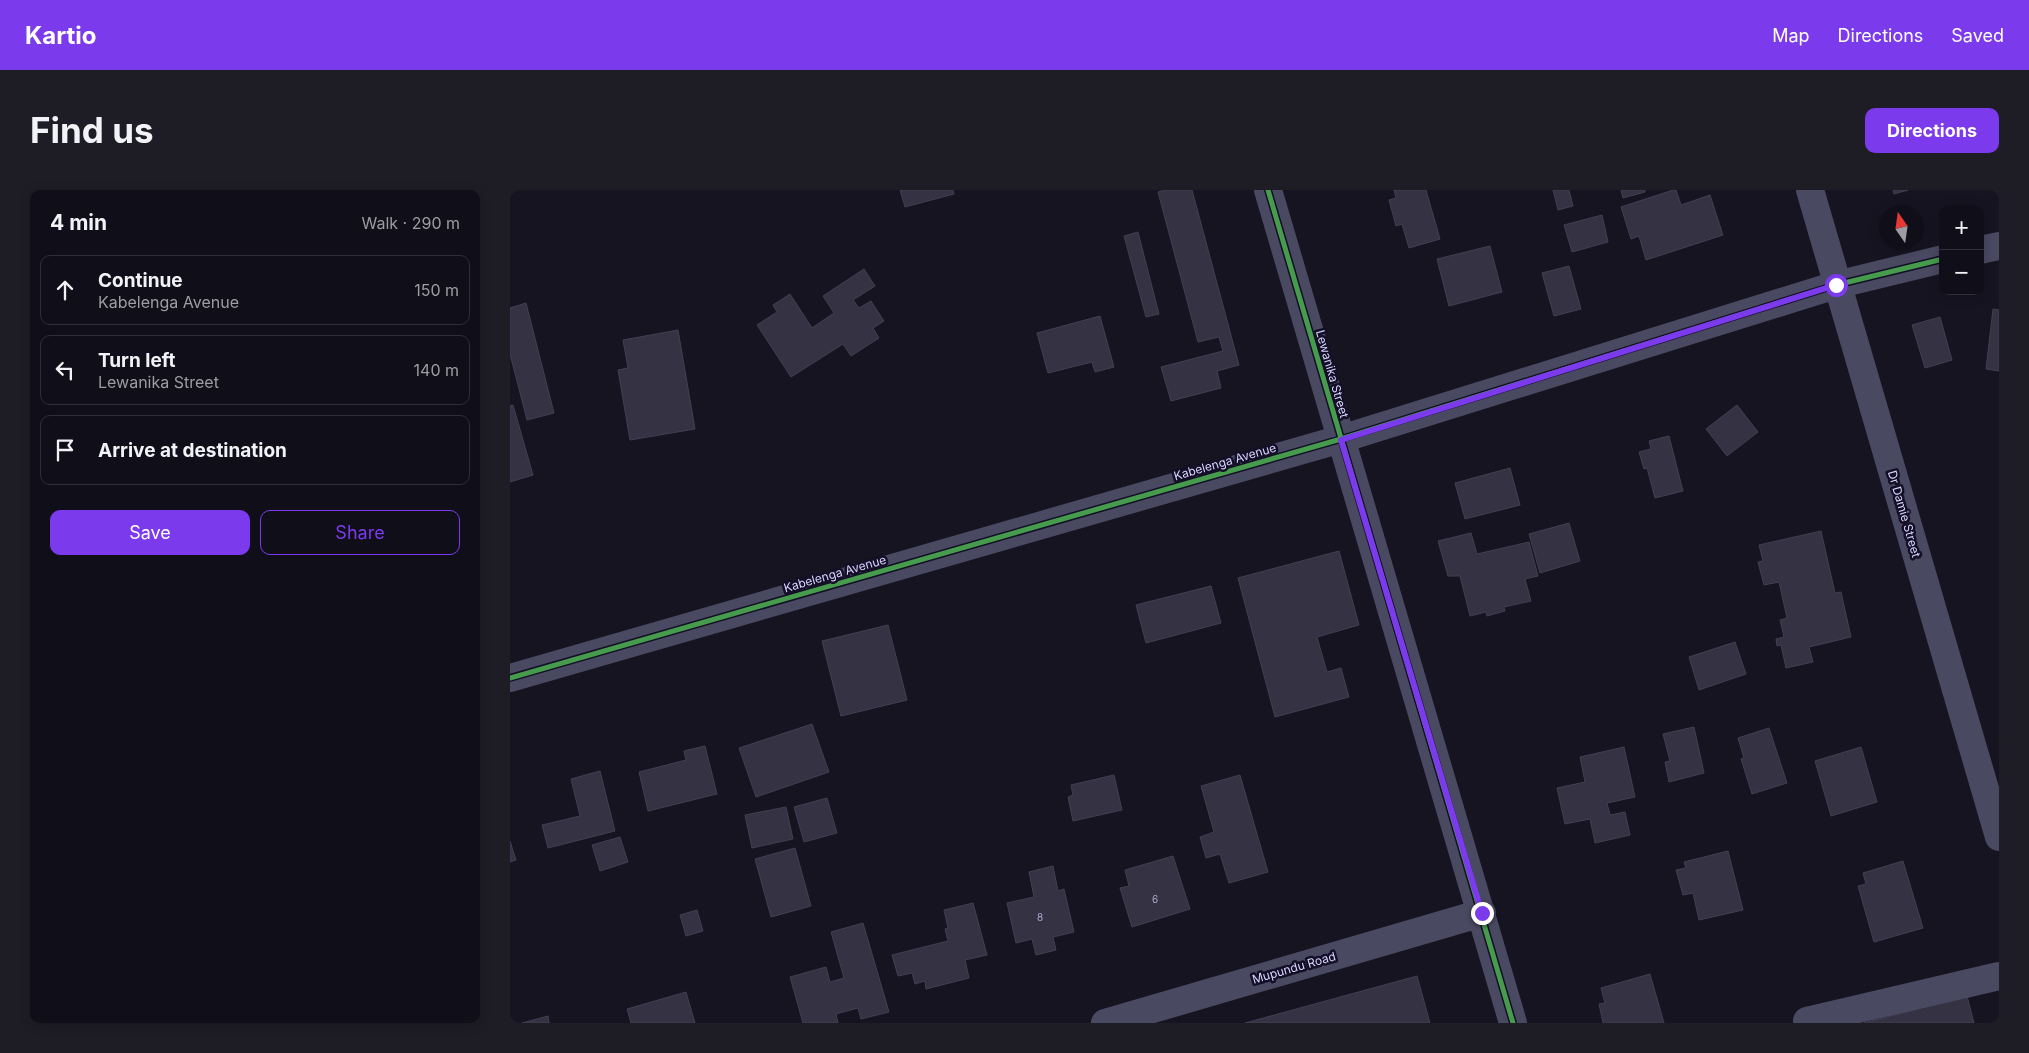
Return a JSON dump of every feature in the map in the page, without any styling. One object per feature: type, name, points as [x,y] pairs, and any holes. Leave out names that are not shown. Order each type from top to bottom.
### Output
[{"type":"street","name":"Lewanika Street","points":[[1268,190],[1513,1023]]},
{"type":"street","name":"Dr Damie Street","points":[[1810,190],[1836,285],[1999,837]]},
{"type":"street","points":[[1984,249],[1999,246]]},
{"type":"street","name":"Kabelenga Avenue","points":[[510,678],[1341,440],[1836,285],[1939,260]]},
{"type":"street","name":"Mupundu Road","points":[[1106,1023],[1482,913]]},
{"type":"street","points":[[1807,1021],[1999,976]]},
{"type":"building","points":[[900,190],[953,190],[954,194],[905,207]]},
{"type":"building","points":[[1165,190],[1192,190],[1239,365],[1217,371],[1221,388],[1171,401],[1161,367],[1223,351],[1219,337],[1198,342],[1158,192]]},
{"type":"building","points":[[1394,190],[1426,190],[1440,239],[1409,248],[1402,224],[1396,226],[1389,200],[1396,198]]},
{"type":"building","points":[[1553,190],[1569,190],[1573,206],[1558,210]]},
{"type":"building","points":[[1621,190],[1645,190],[1645,192],[1623,198]]},
{"type":"building","points":[[1676,190],[1681,205],[1710,195],[1723,235],[1646,260],[1639,236],[1631,239],[1621,207]]},
{"type":"building","points":[[1893,190],[1908,190],[1894,194]]},
{"type":"building","points":[[1602,215],[1608,242],[1572,252],[1564,225]]},
{"type":"building","points":[[1138,232],[1159,314],[1146,317],[1124,236]]},
{"type":"building","points":[[1490,246],[1502,292],[1449,306],[1437,259]]},
{"type":"building","points":[[1569,266],[1581,309],[1554,316],[1542,273]]},
{"type":"building","points":[[864,269],[875,286],[853,300],[859,308],[871,301],[884,321],[873,328],[879,338],[851,356],[843,344],[791,377],[757,325],[777,312],[773,305],[790,294],[812,328],[834,313],[823,296]]},
{"type":"building","points":[[526,303],[554,413],[527,420],[510,354],[510,308]]},
{"type":"building","points":[[1993,309],[1999,310],[1999,371],[1986,369]]},
{"type":"building","points":[[1100,316],[1114,367],[1095,372],[1092,362],[1048,373],[1037,333]]},
{"type":"building","points":[[1940,317],[1952,360],[1925,368],[1912,325]]},
{"type":"building","points":[[678,330],[695,429],[630,440],[618,370],[628,368],[623,340]]},
{"type":"building","points":[[513,405],[533,475],[510,482],[510,406]]},
{"type":"building","points":[[1737,405],[1758,432],[1727,456],[1706,429]]},
{"type":"building","points":[[1669,436],[1683,491],[1655,498],[1647,468],[1644,469],[1639,452],[1651,449],[1649,441]]},
{"type":"building","points":[[1510,468],[1520,505],[1465,519],[1455,483]]},
{"type":"building","points":[[1569,523],[1580,561],[1540,573],[1529,534]]},
{"type":"building","points":[[1821,531],[1835,593],[1841,592],[1851,637],[1809,647],[1813,662],[1786,668],[1781,645],[1777,646],[1776,639],[1784,637],[1780,620],[1787,618],[1779,582],[1764,585],[1758,562],[1763,561],[1759,545]]},
{"type":"building","points":[[1471,533],[1477,554],[1529,542],[1538,576],[1525,579],[1531,601],[1504,607],[1505,611],[1487,616],[1486,612],[1470,616],[1460,576],[1448,576],[1438,541]]},
{"type":"building","points":[[1339,551],[1359,625],[1317,637],[1327,672],[1341,668],[1349,697],[1275,717],[1238,578]]},
{"type":"building","points":[[1211,586],[1221,623],[1146,643],[1136,605]]},
{"type":"building","points":[[888,625],[907,700],[841,716],[822,641]]},
{"type":"building","points":[[1735,642],[1746,674],[1699,690],[1689,657]]},
{"type":"building","points":[[812,724],[829,772],[756,797],[739,748]]},
{"type":"building","points":[[1694,727],[1704,773],[1669,782],[1665,762],[1670,761],[1663,734]]},
{"type":"building","points":[[1769,728],[1787,783],[1752,794],[1741,759],[1744,758],[1738,738]]},
{"type":"building","points":[[705,746],[717,794],[648,811],[639,772],[686,760],[684,751]]},
{"type":"building","points":[[1624,747],[1635,797],[1607,803],[1610,815],[1625,812],[1630,835],[1595,843],[1590,819],[1565,824],[1557,788],[1585,782],[1580,757]]},
{"type":"building","points":[[1861,747],[1877,802],[1831,816],[1815,761]]},
{"type":"building","points":[[600,771],[615,831],[548,848],[542,825],[580,816],[571,779]]},
{"type":"building","points":[[1114,775],[1122,810],[1073,821],[1068,797],[1073,795],[1071,785]]},
{"type":"building","points":[[1240,775],[1268,872],[1229,883],[1220,854],[1206,858],[1200,837],[1214,832],[1201,786]]},
{"type":"building","points":[[827,798],[837,833],[804,842],[794,807]]},
{"type":"building","points":[[786,807],[793,839],[752,848],[745,815]]},
{"type":"building","points":[[620,837],[628,862],[600,871],[592,845]]},
{"type":"building","points":[[510,841],[516,860],[510,862]]},
{"type":"building","points":[[795,848],[811,906],[771,917],[755,859]]},
{"type":"building","points":[[1728,851],[1743,910],[1699,920],[1693,893],[1683,895],[1676,870],[1686,868],[1684,862]]},
{"type":"building","points":[[1173,856],[1190,909],[1132,927],[1120,888],[1129,886],[1125,870]]},
{"type":"building","points":[[1903,861],[1923,928],[1874,942],[1858,886],[1866,884],[1863,873]]},
{"type":"building","points":[[1053,866],[1058,891],[1064,889],[1074,932],[1053,937],[1056,950],[1036,955],[1032,939],[1016,943],[1007,903],[1034,897],[1029,872]]},
{"type":"building","points":[[973,903],[987,955],[965,960],[969,978],[926,989],[925,981],[915,984],[912,973],[898,976],[892,955],[948,941],[945,929],[948,928],[944,910]]},
{"type":"building","points":[[697,910],[703,931],[686,936],[680,915]]},
{"type":"building","points":[[863,923],[889,1012],[861,1019],[858,1008],[836,1014],[838,1023],[803,1023],[790,977],[826,967],[830,982],[844,978],[831,932]]},
{"type":"building","points":[[1650,974],[1664,1023],[1603,1023],[1599,1004],[1605,1003],[1601,988]]},
{"type":"building","points":[[1417,976],[1430,1023],[1245,1023]]},
{"type":"building","points":[[686,992],[695,1023],[631,1023],[627,1009]]},
{"type":"building","points":[[1967,996],[1974,1023],[1864,1023]]},
{"type":"building","points":[[548,1016],[549,1023],[522,1023]]},
{"type":"cycle path","points":[[1268,190],[1513,1023]]},
{"type":"cycle path","points":[[510,678],[1341,439],[1836,285],[1939,260]]},
{"type":"route","points":[[1482,913],[1341,440],[1836,285]]}]
